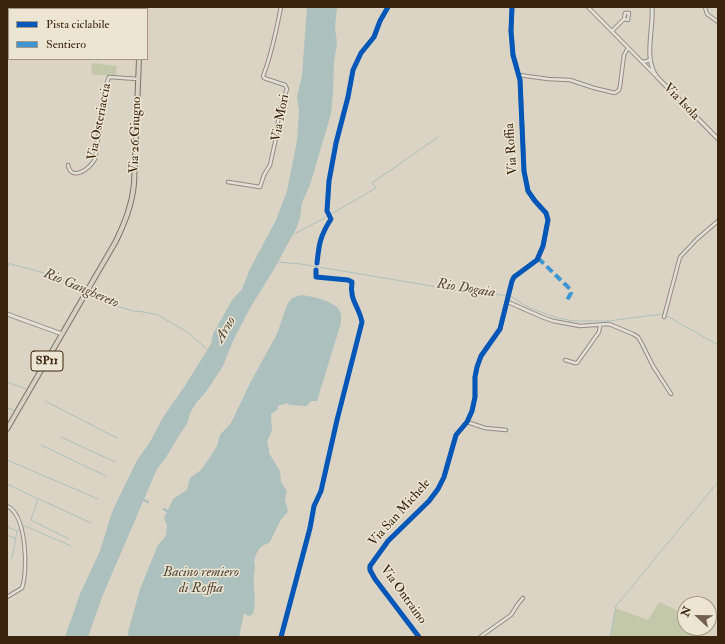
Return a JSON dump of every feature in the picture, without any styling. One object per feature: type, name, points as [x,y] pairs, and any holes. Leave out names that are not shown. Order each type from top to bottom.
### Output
[{"type":"main road","name":"Via 26 Giugno","points":[[62,334],[116,240],[129,211],[133,196],[134,184],[139,60]]},
{"type":"main road","name":"SP11","points":[[7,429],[62,334]]},
{"type":"street","name":"Via Mori","points":[[228,182],[260,187],[264,175],[270,165],[276,138],[279,113],[287,89],[285,85],[262,76],[268,64],[281,7]]},
{"type":"street","name":"Via Roffia","points":[[508,298],[514,277],[537,260],[543,246],[548,220],[544,210],[531,195],[526,184],[522,159],[519,75],[513,55],[511,31],[512,7]]},
{"type":"street","name":"Via Isola","points":[[588,7],[718,139]]},
{"type":"street","points":[[652,7],[650,62],[652,70],[657,77]]},
{"type":"street","points":[[704,7],[707,14],[718,22]]},
{"type":"street","points":[[612,31],[624,19]]},
{"type":"street","points":[[519,75],[570,80],[615,93],[620,86],[624,55],[628,48]]},
{"type":"street","points":[[641,60],[644,62],[650,62]]},
{"type":"street","points":[[644,64],[650,62]]},
{"type":"street","name":"Via Osteriaccia","points":[[68,165],[71,172],[80,173],[92,166],[95,159],[109,76],[138,79]]},
{"type":"street","points":[[664,316],[680,257],[697,239],[718,221]]},
{"type":"street","name":"Via San Michele","points":[[370,566],[388,541],[429,501],[438,489],[444,477],[456,435],[467,422],[475,397],[475,377],[479,363],[483,353],[500,329],[508,298]]},
{"type":"street","points":[[507,302],[542,318],[553,321],[573,326],[600,326],[609,324],[638,337],[653,366],[671,394]]},
{"type":"street","points":[[7,314],[62,334]]},
{"type":"street","points":[[565,360],[575,363],[577,362],[599,332],[600,326]]},
{"type":"street","points":[[467,422],[485,428],[506,430]]},
{"type":"street","points":[[7,506],[10,507],[20,521],[26,560],[25,579],[22,588],[7,597]]},
{"type":"street","name":"Via Ontraino","points":[[370,566],[370,570],[375,579],[419,637]]},
{"type":"street","points":[[480,637],[512,615],[523,598]]},
{"type":"green space","points":[[92,63],[117,66],[116,75],[93,75],[93,73],[91,73]]},
{"type":"green space","points":[[659,602],[677,610],[677,636],[695,637],[611,637],[615,608],[648,620]]},
{"type":"water","name":"Arno","points":[[307,7],[337,7],[335,27],[337,43],[334,62],[331,114],[310,185],[302,203],[300,218],[296,229],[273,271],[250,308],[233,341],[223,366],[206,392],[196,403],[190,413],[188,422],[157,469],[102,597],[88,637],[65,637],[80,594],[100,551],[112,512],[136,462],[211,344],[213,334],[232,300],[242,289],[249,271],[276,220],[287,191],[297,141],[299,111],[297,97],[302,76]]},
{"type":"water","name":"Bacino remiero di Roffia","points":[[301,295],[316,298],[332,304],[340,312],[341,323],[317,401],[311,401],[307,406],[289,405],[288,403],[278,406],[278,409],[271,414],[272,430],[267,442],[269,453],[280,471],[281,482],[287,491],[285,499],[288,512],[279,523],[269,543],[261,547],[255,557],[255,604],[252,615],[248,616],[244,613],[239,637],[129,637],[128,632],[140,589],[158,545],[166,536],[167,525],[164,518],[173,499],[187,490],[190,478],[201,470],[217,446],[220,435],[231,423],[251,381],[277,334],[287,305],[292,298]]},
{"type":"waterway","points":[[294,234],[376,188],[372,183],[438,137]]},
{"type":"waterway","name":"Rio Dogaia","points":[[277,262],[301,264],[455,290],[511,296],[524,305],[538,311],[558,318],[574,321],[608,321],[663,314]]},
{"type":"waterway","name":"Rio Ganghereto","points":[[7,263],[48,274],[85,291]]},
{"type":"waterway","name":"Rio Ganghereto","points":[[7,269],[9,264]]},
{"type":"waterway","name":"Rio Ganghereto","points":[[88,292],[101,297],[113,305],[133,311],[158,315],[187,332],[207,349]]},
{"type":"waterway","name":"Rio Dogaia","points":[[667,316],[718,345]]},
{"type":"waterway","points":[[7,382],[26,389]]},
{"type":"waterway","points":[[45,401],[117,438]]},
{"type":"waterway","points":[[7,408],[13,410]]},
{"type":"waterway","points":[[61,437],[115,462]]},
{"type":"waterway","points":[[41,445],[106,476]]},
{"type":"waterway","points":[[7,460],[98,499]]},
{"type":"waterway","points":[[610,637],[616,606],[718,482]]},
{"type":"waterway","points":[[7,484],[38,499],[31,520],[69,539]]},
{"type":"waterway","points":[[39,499],[91,523]]},
{"type":"waterway","points":[[144,500],[148,502]]},
{"type":"waterway","points":[[22,526],[71,546]]},
{"type":"waterway","points":[[7,527],[17,531]]},
{"type":"waterway","points":[[12,558],[17,531],[20,528]]},
{"type":"waterway","points":[[7,535],[16,539]]},
{"type":"marked path","points":[[538,258],[570,289],[571,293],[566,302]]},
{"type":"cycle path","points":[[317,263],[318,250],[324,230],[331,219],[327,211],[329,181],[353,70],[361,53],[374,37],[380,21],[388,7]]},
{"type":"cycle path","points":[[419,637],[375,579],[370,570],[370,566],[388,541],[429,501],[438,489],[444,477],[456,435],[467,422],[472,411],[475,397],[475,377],[481,356],[500,329],[514,277],[537,260],[543,246],[548,220],[546,213],[528,191],[524,171],[520,80],[513,55],[511,31],[512,7]]},
{"type":"cycle path","points":[[281,637],[310,528],[314,506],[321,491],[362,322],[353,298],[351,288],[352,282],[348,280],[316,277],[316,270]]}]
